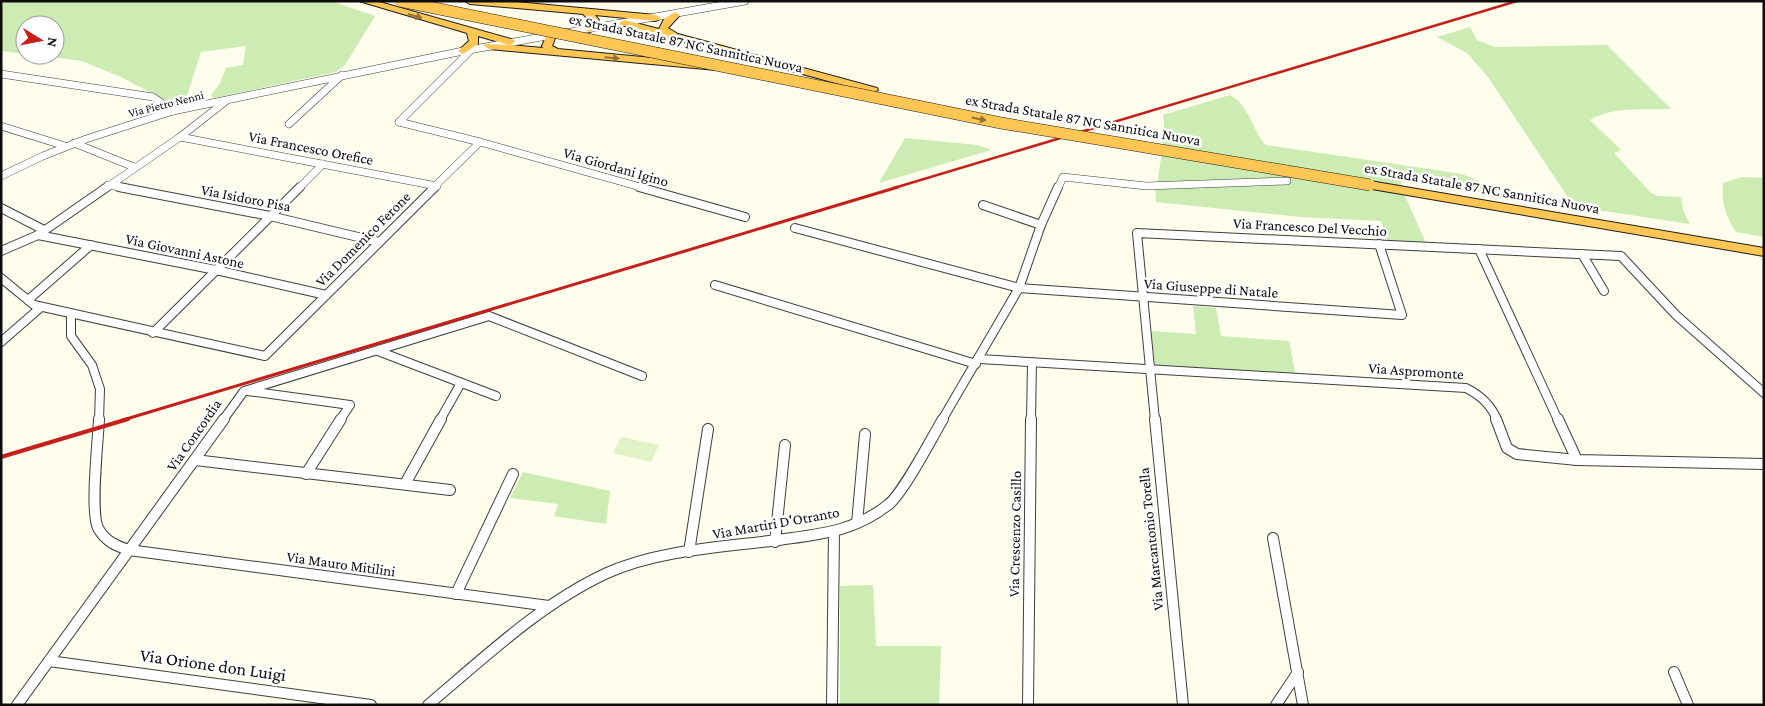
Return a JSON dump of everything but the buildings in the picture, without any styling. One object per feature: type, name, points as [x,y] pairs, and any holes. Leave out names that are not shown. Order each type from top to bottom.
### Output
[{"type":"highway","points":[[364,1],[512,42]]},
{"type":"highway","name":"ex Strada Statale 87 NC Sannitica Nuova","points":[[400,1],[1001,123],[1764,244]]},
{"type":"highway","name":"ex Strada Statale 87 NC Sannitica Nuova","points":[[430,1],[872,90],[1764,252]]},
{"type":"highway","points":[[470,1],[656,18]]},
{"type":"highway","points":[[586,12],[594,20],[589,29]]},
{"type":"highway","points":[[674,36],[663,28],[667,21],[675,15]]},
{"type":"highway","points":[[624,23],[872,90]]},
{"type":"highway","points":[[467,50],[474,42],[472,32]]},
{"type":"highway","points":[[546,37],[547,46],[564,54]]},
{"type":"highway","points":[[489,46],[724,68]]},
{"type":"street","points":[[701,1],[704,10]]},
{"type":"street","name":"Via Pietro Nenni","points":[[1,176],[65,146],[173,111],[467,50],[704,10],[745,1]]},
{"type":"street","name":"Via Giordani Igino","points":[[467,50],[399,122],[480,142],[745,217]]},
{"type":"street","points":[[1,74],[153,97],[173,111]]},
{"type":"street","points":[[289,124],[343,75]]},
{"type":"street","points":[[1,250],[41,232],[180,137],[226,101]]},
{"type":"street","points":[[1,126],[65,146]]},
{"type":"street","name":"Via Francesco Orefice","points":[[180,137],[437,186]]},
{"type":"street","name":"Via Domenico Ferone","points":[[153,332],[265,356],[480,142]]},
{"type":"street","points":[[74,143],[134,167]]},
{"type":"street","points":[[1,278],[34,305],[153,332],[323,164]]},
{"type":"street","name":"Via Martiri D'Otranto","points":[[428,705],[549,606],[608,573],[650,560],[689,552],[774,542],[834,532],[857,523],[889,504],[901,489],[1019,288],[1041,225],[1063,177],[1146,186],[1287,181]]},
{"type":"street","name":"Via Isidoro Pisa","points":[[108,186],[270,216],[379,242]]},
{"type":"street","points":[[983,205],[1041,225]]},
{"type":"street","name":"Via Giovanni Astone","points":[[1,208],[41,232],[91,246],[216,270],[326,295]]},
{"type":"street","name":"Via Giuseppe di Natale","points":[[795,228],[1019,288],[1402,315],[1378,244]]},
{"type":"street","name":"Via Francesco Del Vecchio","points":[[1150,371],[1137,233],[1620,256],[1676,316],[1764,392]]},
{"type":"street","points":[[28,300],[91,246]]},
{"type":"street","points":[[1479,249],[1576,460]]},
{"type":"street","points":[[1582,254],[1604,291]]},
{"type":"street","name":"Via Aspromonte","points":[[716,285],[977,362],[1032,363],[1466,388],[1480,395],[1494,412],[1507,448],[1517,454],[1576,460],[1764,464]]},
{"type":"street","points":[[1,342],[41,307]]},
{"type":"street","name":"Via Mauro Mitilini","points":[[72,314],[71,336],[92,365],[100,389],[93,507],[95,522],[100,534],[118,546],[129,550],[549,606]]},
{"type":"street","points":[[244,391],[378,352],[489,316],[642,376]]},
{"type":"street","points":[[378,352],[496,396]]},
{"type":"street","name":"Via Crescenzo Casillo","points":[[1028,705],[1032,363]]},
{"type":"street","name":"Via Marcantonio Torella","points":[[1150,371],[1183,705]]},
{"type":"street","points":[[405,484],[461,383]]},
{"type":"street","points":[[244,391],[350,405],[306,474]]},
{"type":"street","name":"Via Concordia","points":[[17,705],[244,391]]},
{"type":"street","points":[[689,552],[708,429]]},
{"type":"street","points":[[857,523],[865,434]]},
{"type":"street","points":[[774,542],[785,445]]},
{"type":"street","points":[[195,460],[450,490]]},
{"type":"street","points":[[456,594],[512,474]]},
{"type":"street","points":[[832,705],[834,532]]},
{"type":"street","points":[[1273,538],[1303,705]]},
{"type":"street","name":"Via Orione don Luigi","points":[[49,661],[372,705]]},
{"type":"street","points":[[1276,705],[1298,672]]},
{"type":"street","points":[[1674,672],[1688,705]]},
{"type":"green space","points":[[7,1],[331,1],[375,16],[345,65],[336,72],[214,98],[211,95],[219,85],[226,68],[243,65],[246,46],[201,52],[186,99],[170,103],[121,77],[82,61],[65,59],[65,15],[15,15],[15,53],[1,51],[1,5]]},
{"type":"green space","points":[[1470,27],[1477,40],[1495,47],[1607,45],[1671,109],[1618,111],[1590,120],[1621,150],[1614,153],[1651,193],[1658,196],[1681,197],[1683,210],[1690,224],[1604,211],[1590,211],[1400,178],[1405,196],[1426,243],[1388,242],[1381,221],[1301,217],[1156,202],[1155,182],[1158,180],[1164,139],[1163,115],[1230,95],[1242,105],[1266,145],[1462,174],[1496,188],[1566,201],[1567,196],[1488,77],[1467,53],[1437,37]]},
{"type":"green space","points":[[905,138],[978,145],[991,150],[879,183]]},
{"type":"green space","points":[[1742,177],[1764,178],[1764,237],[1736,232],[1729,220],[1723,203],[1723,183]]},
{"type":"green space","points":[[1193,306],[1216,308],[1221,336],[1289,341],[1296,377],[1155,367],[1151,331],[1196,334]]},
{"type":"green space","points":[[621,437],[659,445],[651,462],[613,453]]},
{"type":"green space","points":[[523,472],[610,491],[606,524],[554,516],[558,504],[510,498]]},
{"type":"green space","points":[[873,585],[876,646],[941,646],[939,705],[840,705],[840,586]]},
{"type":"railway","points":[[894,188],[1517,1]]},
{"type":"railway","points":[[123,420],[898,187]]},
{"type":"railway","points":[[1,457],[128,419]]}]
